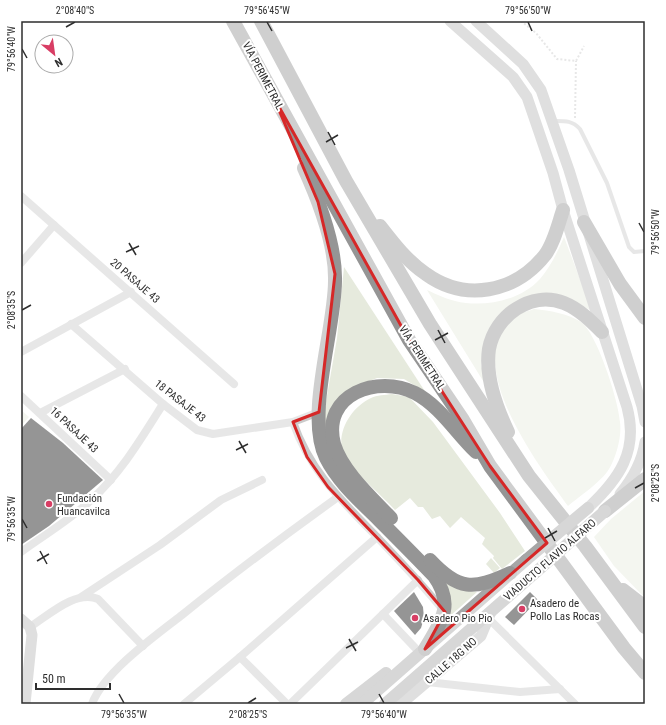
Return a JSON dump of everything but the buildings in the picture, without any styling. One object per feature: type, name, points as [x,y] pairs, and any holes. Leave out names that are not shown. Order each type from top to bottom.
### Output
[{"type":"highway","name":"VÍA PERIMETRAL","points":[[234,21],[273,96],[409,340],[463,420],[490,466],[624,648],[645,673]]},
{"type":"highway","points":[[261,21],[346,182],[430,324],[529,476],[585,546],[645,627]]},
{"type":"highway","points":[[273,96],[318,202],[334,265],[335,296],[319,412],[323,451],[334,471],[352,493],[434,576],[441,586],[445,595],[442,620],[421,653]]},
{"type":"highway","points":[[346,182],[405,257],[430,277],[453,288],[466,291],[478,292],[495,289],[527,273],[545,255],[553,239],[563,210]]},
{"type":"highway","points":[[584,222],[620,284],[645,318]]},
{"type":"highway","points":[[529,476],[506,428],[494,393],[489,362],[489,349],[493,336],[501,322],[511,312],[523,304],[543,299],[556,300],[569,305],[582,313],[602,332]]},
{"type":"highway","points":[[490,466],[433,406],[415,393],[399,387],[378,386],[362,389],[353,394],[343,404],[334,421],[334,443],[346,467],[367,493],[437,568],[455,580],[471,586],[485,584],[510,573]]},
{"type":"highway","points":[[605,511],[645,479]]},
{"type":"highway","points":[[611,582],[645,607]]},
{"type":"main road","points":[[450,21],[513,77],[527,97],[553,173],[563,210],[627,407],[632,434],[629,452],[622,468],[608,487],[588,508]]},
{"type":"main road","points":[[476,21],[523,64],[541,90],[569,170],[642,406],[645,422]]},
{"type":"main road","points":[[538,128],[552,121]]},
{"type":"main road","points":[[558,191],[561,186],[566,184],[574,186]]},
{"type":"main road","points":[[605,511],[634,474],[642,456],[645,442]]},
{"type":"main road","name":"VIADUCTO FLAVIO ALFARO","points":[[362,704],[510,573],[588,508]]},
{"type":"main road","name":"VIADUCTO FLAVIO ALFARO","points":[[385,704],[490,615],[605,511]]},
{"type":"main road","name":"CALLE 18G NO","points":[[401,704],[481,636],[490,615]]},
{"type":"main road","points":[[21,619],[31,631],[25,704]]},
{"type":"main road","points":[[346,704],[404,659],[421,653]]},
{"type":"street","name":"20 PASAJE 43","points":[[21,196],[234,384]]},
{"type":"street","points":[[21,263],[54,225]]},
{"type":"street","points":[[21,352],[131,292]]},
{"type":"street","name":"18 PASAJE 43","points":[[71,324],[125,369],[163,404],[197,430],[213,434],[293,422],[319,412]]},
{"type":"street","points":[[40,413],[125,369]]},
{"type":"street","name":"16 PASAJE 43","points":[[21,396],[111,480]]},
{"type":"street","points":[[21,552],[89,503],[127,462],[163,404]]},
{"type":"street","points":[[293,422],[307,457],[322,478],[338,497],[418,580],[444,611]]},
{"type":"street","points":[[81,597],[160,545],[222,500],[262,480]]},
{"type":"street","points":[[92,704],[94,698],[111,676],[143,646],[257,556],[338,497]]},
{"type":"street","points":[[184,704],[377,537]]},
{"type":"street","points":[[290,704],[418,580]]},
{"type":"street","points":[[31,631],[72,600],[90,596],[98,599],[143,646]]},
{"type":"street","points":[[383,614],[421,653]]},
{"type":"street","points":[[490,615],[575,704]]},
{"type":"street","points":[[240,657],[287,704]]},
{"type":"street","points":[[427,682],[520,692],[560,689]]},
{"type":"lane","points":[[552,121],[569,121],[575,123],[580,129],[607,183],[629,246],[634,252],[645,251]]},
{"type":"path","points":[[521,21],[536,33],[557,59],[576,61]]},
{"type":"path","points":[[575,123],[576,61],[584,46]]},
{"type":"highlighted area","points":[[273,96],[409,340],[490,466],[547,543],[425,649],[445,612],[418,580],[328,487],[307,457],[293,422],[319,412],[335,274],[318,202]]},
{"type":"shaded area","points":[[564,237],[592,311],[573,301],[528,300],[484,350],[481,365],[488,389],[427,290],[455,301],[477,304],[500,301],[512,297],[532,287],[540,279],[551,264]]},
{"type":"shaded area","points":[[344,267],[428,396],[419,388],[404,379],[377,378],[350,389],[326,432],[324,413],[337,338]]},
{"type":"shaded area","points":[[534,309],[570,316],[581,322],[587,329],[594,339],[600,353],[619,412],[619,440],[614,459],[609,469],[596,484],[568,506],[523,439],[509,411],[499,383],[495,357],[500,334],[517,316]]},
{"type":"shaded area","points":[[392,394],[409,397],[433,422],[500,513],[525,551],[502,569],[493,558],[494,556],[482,544],[485,538],[461,517],[450,528],[440,516],[432,519],[423,507],[418,507],[410,498],[395,510],[348,462],[343,453],[341,444],[345,426],[350,417],[356,409],[371,398]]},
{"type":"shaded area","points":[[21,410],[29,417],[21,426]]},
{"type":"shaded area","points":[[645,491],[645,598],[614,566],[594,537],[611,519]]},
{"type":"shaded area","points":[[491,558],[500,568],[494,573],[486,564]]},
{"type":"shaded area","points":[[442,581],[458,589],[477,592],[449,617]]},
{"type":"place","name":"Fundación Huancavilca","points":[[49,504]]},
{"type":"place","name":"Asadero de Pollo Las Rocas","points":[[522,609]]},
{"type":"place","name":"Asadero Pio Pio","points":[[415,618]]}]
